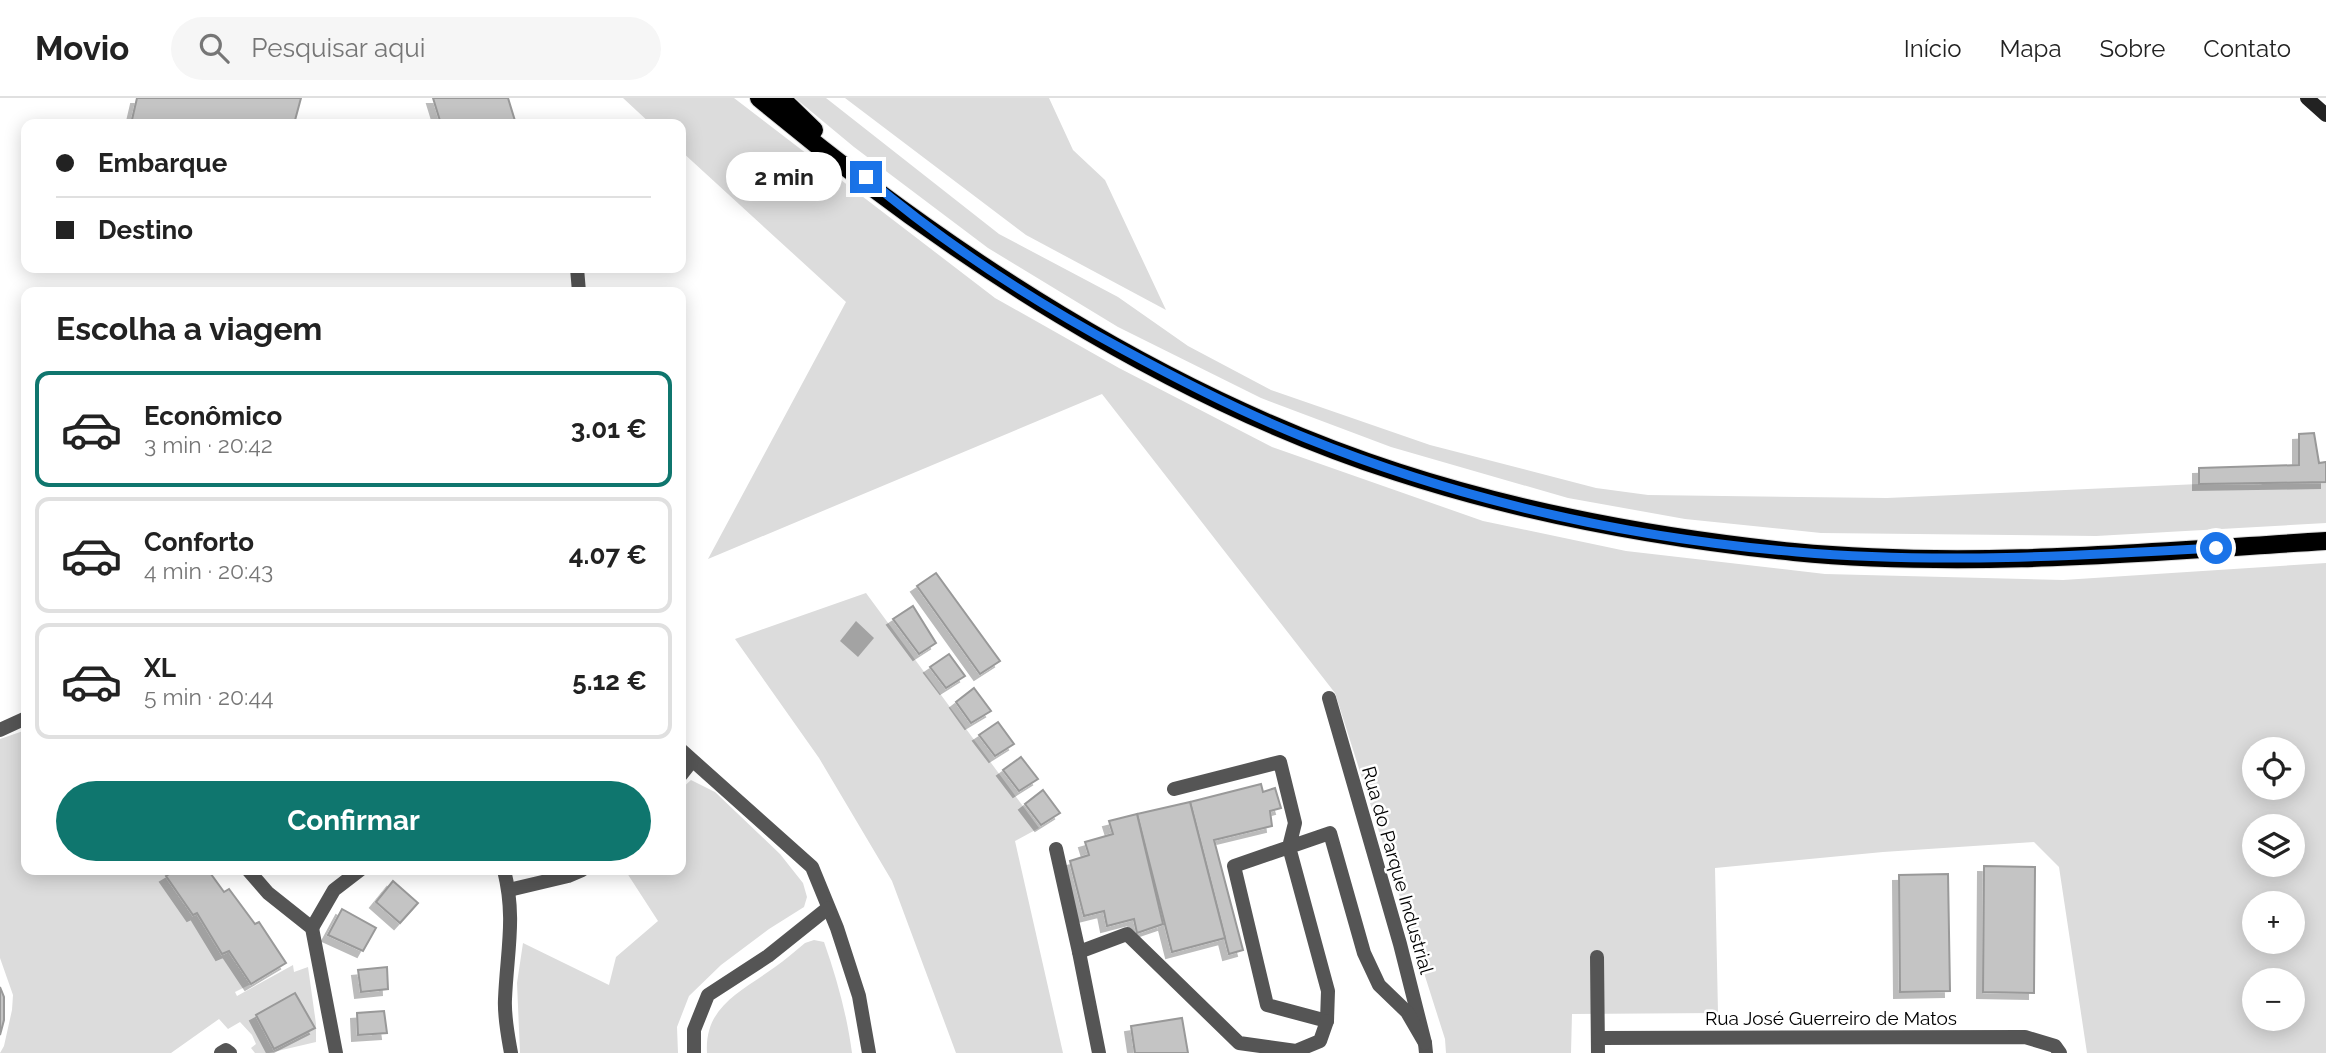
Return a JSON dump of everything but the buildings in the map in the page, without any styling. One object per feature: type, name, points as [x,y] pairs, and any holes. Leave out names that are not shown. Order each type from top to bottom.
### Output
[{"type":"main road","points":[[757,98],[981,265],[1068,319],[1189,386],[1304,438],[1395,472],[1584,522],[1797,552],[1901,558],[2017,558],[2326,541]]},
{"type":"main road","points":[[773,98],[828,150]]},
{"type":"main road","points":[[781,98],[828,150]]},
{"type":"street","points":[[2307,98],[2326,115]]},
{"type":"street","name":"Rua do Parque Industrial","points":[[1329,698],[1400,944],[1425,1048]]},
{"type":"street","points":[[0,730],[21,720]]},
{"type":"street","points":[[686,755],[812,867],[859,996],[869,1053]]},
{"type":"street","points":[[686,769],[692,761]]},
{"type":"street","points":[[1079,952],[1127,934],[1239,1043],[1296,1051],[1320,1041],[1326,1021],[1328,991],[1289,847],[1295,823],[1280,762],[1174,789]]},
{"type":"street","points":[[1326,1021],[1267,1005],[1234,866],[1330,833],[1364,953],[1378,985],[1407,1012],[1425,1048]]},
{"type":"street","points":[[1056,849],[1099,1053]]},
{"type":"street","points":[[252,875],[268,893],[312,928]]},
{"type":"street","points":[[335,1053],[312,928],[334,890],[354,875]]},
{"type":"street","points":[[505,875],[512,923],[505,1003],[511,1053]]},
{"type":"street","points":[[509,890],[570,875]]},
{"type":"street","points":[[694,1053],[694,1030],[708,995],[768,956],[828,908]]},
{"type":"street","points":[[1597,957],[1598,1046]]},
{"type":"street","name":"Rua José Guerreiro de Matos","points":[[1598,1046],[2025,1037],[2055,1046],[2060,1053]]},
{"type":"street","points":[[221,1053],[226,1050],[230,1053]]},
{"type":"shaded area","points":[[623,98],[734,98],[995,298],[1119,368],[1272,447],[1483,521],[1626,551],[1825,574],[2063,580],[2326,563],[2326,1053],[2087,1053],[2059,867],[2034,842],[1883,852],[1715,868],[1718,1013],[1572,1014],[1571,1053],[1446,1053],[1445,1039],[1335,693],[1102,394],[708,559],[846,302],[686,156],[686,119],[646,119]]},
{"type":"shaded area","points":[[795,98],[826,98],[999,234],[1118,297],[1188,346],[1271,390],[1430,445],[1596,488],[1648,495],[1887,498],[2199,484],[2326,482],[2326,523],[2096,536],[1821,533],[1685,519],[1568,498],[1391,447],[1261,398],[1118,327],[988,248],[854,147]]},
{"type":"shaded area","points":[[845,98],[1049,98],[1073,150],[1105,180],[1166,310],[1026,235]]},
{"type":"shaded area","points":[[866,593],[1039,828],[1015,841],[1063,1053],[956,1053],[892,881],[819,758],[735,639]]},
{"type":"shaded area","points":[[856,621],[874,638],[858,657],[840,641]]},
{"type":"shaded area","points":[[21,732],[21,875],[168,875],[193,915],[197,913],[222,954],[229,951],[251,984],[235,992],[237,996],[293,965],[294,972],[308,967],[316,1042],[269,1053],[255,1053],[251,1048],[256,1044],[252,1035],[240,1022],[228,1029],[219,1019],[171,1053],[0,1053],[4,1046],[13,995],[0,958],[0,739]]},
{"type":"shaded area","points":[[691,780],[715,792],[780,854],[803,883],[807,897],[804,907],[721,965],[689,996],[677,1027],[678,1053],[520,1053],[517,983],[523,943],[609,985],[616,957],[658,921],[628,875],[686,875],[686,784]]},
{"type":"shaded area","points":[[814,940],[824,942],[829,956],[852,1053],[707,1053],[708,1037],[718,1011],[738,992],[805,943]]},
{"type":"route","points":[[866,177],[901,207],[981,265],[1079,326],[1189,386],[1304,438],[1395,472],[1495,501],[1584,522],[1797,552],[1901,558],[2017,558],[2216,548]]}]
